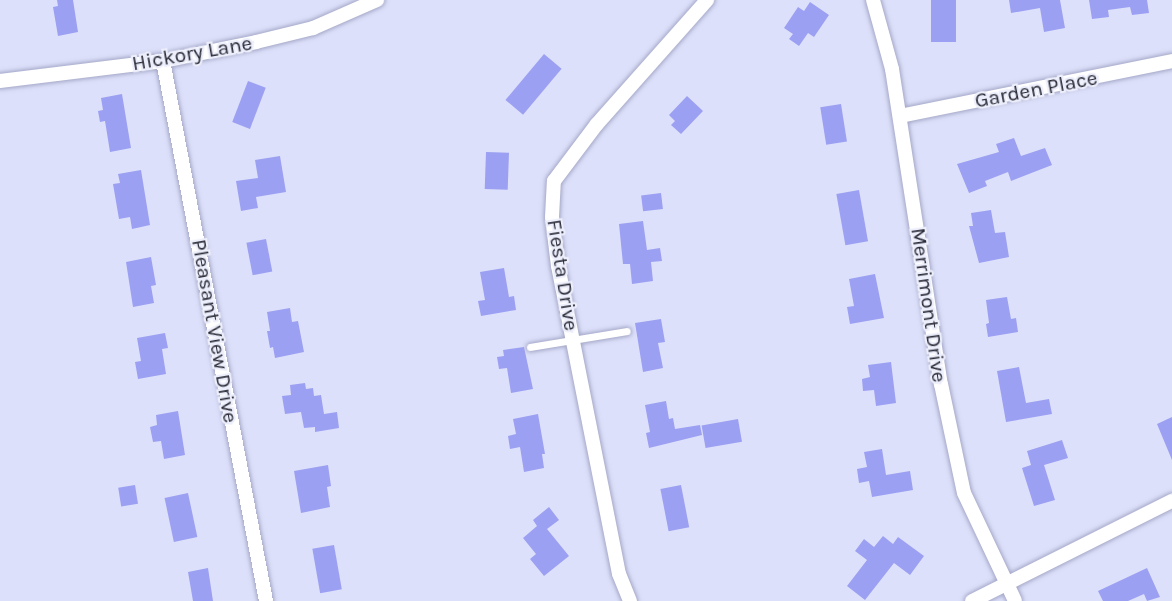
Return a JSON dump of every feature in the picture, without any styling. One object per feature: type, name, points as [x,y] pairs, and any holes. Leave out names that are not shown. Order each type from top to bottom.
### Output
[{"type":"street","name":"Hickory Lane","points":[[0,81],[163,61],[313,28],[377,0]]},
{"type":"street","name":"Fiesta Drive","points":[[630,601],[619,574],[558,266],[552,217],[554,181],[597,124],[707,0]]},
{"type":"street","name":"Merrimont Drive","points":[[873,0],[892,69],[940,384],[964,493],[1015,601]]},
{"type":"street","name":"Pleasant View Drive","points":[[163,61],[179,131],[266,601]]},
{"type":"street","name":"Garden Place","points":[[900,116],[1172,61]]},
{"type":"street","points":[[972,601],[1172,501]]},
{"type":"lane","points":[[530,347],[573,338],[627,331]]},
{"type":"building","points":[[57,0],[73,0],[78,32],[58,36],[53,7],[58,6]]},
{"type":"building","points":[[931,0],[956,0],[956,42],[931,42]]},
{"type":"building","points":[[1009,0],[1060,0],[1065,28],[1044,32],[1040,8],[1011,13]]},
{"type":"building","points":[[1089,0],[1147,0],[1149,13],[1132,15],[1130,7],[1108,10],[1109,17],[1092,19]]},
{"type":"building","points":[[810,2],[829,15],[814,37],[808,33],[799,46],[789,39],[793,34],[784,28],[798,7],[804,11]]},
{"type":"building","points":[[544,54],[562,69],[523,115],[505,100]]},
{"type":"building","points":[[248,81],[266,88],[250,129],[232,122]]},
{"type":"building","points":[[122,94],[131,148],[110,152],[105,121],[100,122],[98,111],[103,110],[101,98]]},
{"type":"building","points":[[687,96],[703,111],[681,134],[671,125],[675,121],[669,115]]},
{"type":"building","points":[[841,104],[847,142],[826,145],[820,107]]},
{"type":"building","points":[[1014,138],[1021,156],[1045,148],[1052,165],[1011,181],[1008,172],[985,181],[987,186],[969,193],[957,164],[999,152],[996,144]]},
{"type":"building","points":[[486,152],[509,153],[508,190],[485,189]]},
{"type":"building","points":[[280,156],[286,192],[256,197],[258,208],[241,211],[236,181],[258,178],[255,160]]},
{"type":"building","points":[[141,170],[150,225],[132,229],[130,217],[119,219],[113,184],[120,183],[118,174]]},
{"type":"building","points":[[859,190],[868,241],[845,245],[836,194]]},
{"type":"building","points":[[661,193],[663,209],[643,211],[641,195]]},
{"type":"building","points":[[991,210],[995,233],[1005,232],[1009,257],[979,263],[969,226],[973,226],[971,213]]},
{"type":"building","points":[[643,221],[647,250],[660,248],[662,261],[651,262],[653,281],[632,284],[630,264],[623,264],[619,224]]},
{"type":"building","points":[[266,239],[272,271],[253,275],[246,243]]},
{"type":"building","points":[[151,257],[156,285],[151,286],[154,303],[133,307],[126,262]]},
{"type":"building","points":[[504,268],[509,297],[514,296],[516,310],[481,316],[478,301],[485,300],[480,272]]},
{"type":"building","points":[[875,274],[884,318],[850,324],[847,307],[854,306],[849,279]]},
{"type":"building","points":[[1007,297],[1011,319],[1016,318],[1018,332],[988,337],[986,300]]},
{"type":"building","points":[[290,308],[292,322],[298,321],[304,352],[275,358],[273,347],[270,348],[267,331],[270,331],[267,312]]},
{"type":"building","points":[[661,319],[665,342],[658,343],[663,368],[643,372],[635,323]]},
{"type":"building","points":[[165,333],[168,348],[162,349],[166,374],[138,379],[135,362],[141,361],[137,338]]},
{"type":"building","points":[[524,347],[533,389],[511,393],[507,368],[499,369],[497,357],[504,356],[503,350]]},
{"type":"building","points":[[891,362],[896,403],[876,406],[874,390],[863,391],[862,379],[870,377],[868,365]]},
{"type":"building","points":[[1019,367],[1026,403],[1049,399],[1052,414],[1006,422],[997,371]]},
{"type":"building","points":[[305,383],[306,389],[313,388],[314,396],[321,395],[324,414],[337,412],[339,428],[315,432],[315,427],[304,428],[301,412],[285,414],[282,396],[291,395],[290,385]]},
{"type":"building","points":[[666,401],[669,419],[673,418],[675,429],[700,425],[702,435],[649,448],[646,433],[650,432],[645,405]]},
{"type":"building","points":[[178,411],[185,455],[164,459],[161,441],[153,442],[150,427],[157,425],[156,415]]},
{"type":"building","points":[[538,414],[545,454],[542,454],[544,468],[524,472],[520,447],[510,449],[508,436],[516,434],[513,419]]},
{"type":"building","points":[[1172,417],[1172,460],[1157,424]]},
{"type":"building","points":[[738,419],[742,442],[706,448],[702,425]]},
{"type":"building","points":[[1062,440],[1068,458],[1044,465],[1055,500],[1034,506],[1022,468],[1031,465],[1027,451]]},
{"type":"building","points":[[882,449],[886,475],[910,471],[913,490],[872,497],[869,481],[859,483],[857,469],[867,467],[864,452]]},
{"type":"building","points":[[328,465],[331,486],[327,487],[330,507],[301,513],[294,471]]},
{"type":"building","points":[[135,485],[138,504],[121,506],[118,488]]},
{"type":"building","points":[[681,485],[689,527],[669,531],[660,489]]},
{"type":"building","points":[[188,493],[197,537],[174,542],[165,498]]},
{"type":"building","points":[[549,507],[559,520],[547,529],[569,556],[544,576],[530,559],[536,554],[523,538],[537,526],[533,520]]},
{"type":"building","points":[[883,536],[893,544],[898,537],[924,556],[910,575],[894,563],[865,600],[847,586],[867,560],[855,551],[864,539],[874,547]]},
{"type":"building","points":[[334,545],[342,589],[320,593],[312,549]]},
{"type":"building","points":[[208,568],[213,601],[193,601],[188,572]]},
{"type":"building","points":[[1147,568],[1160,597],[1147,601],[1144,594],[1128,601],[1103,601],[1098,591]]}]
